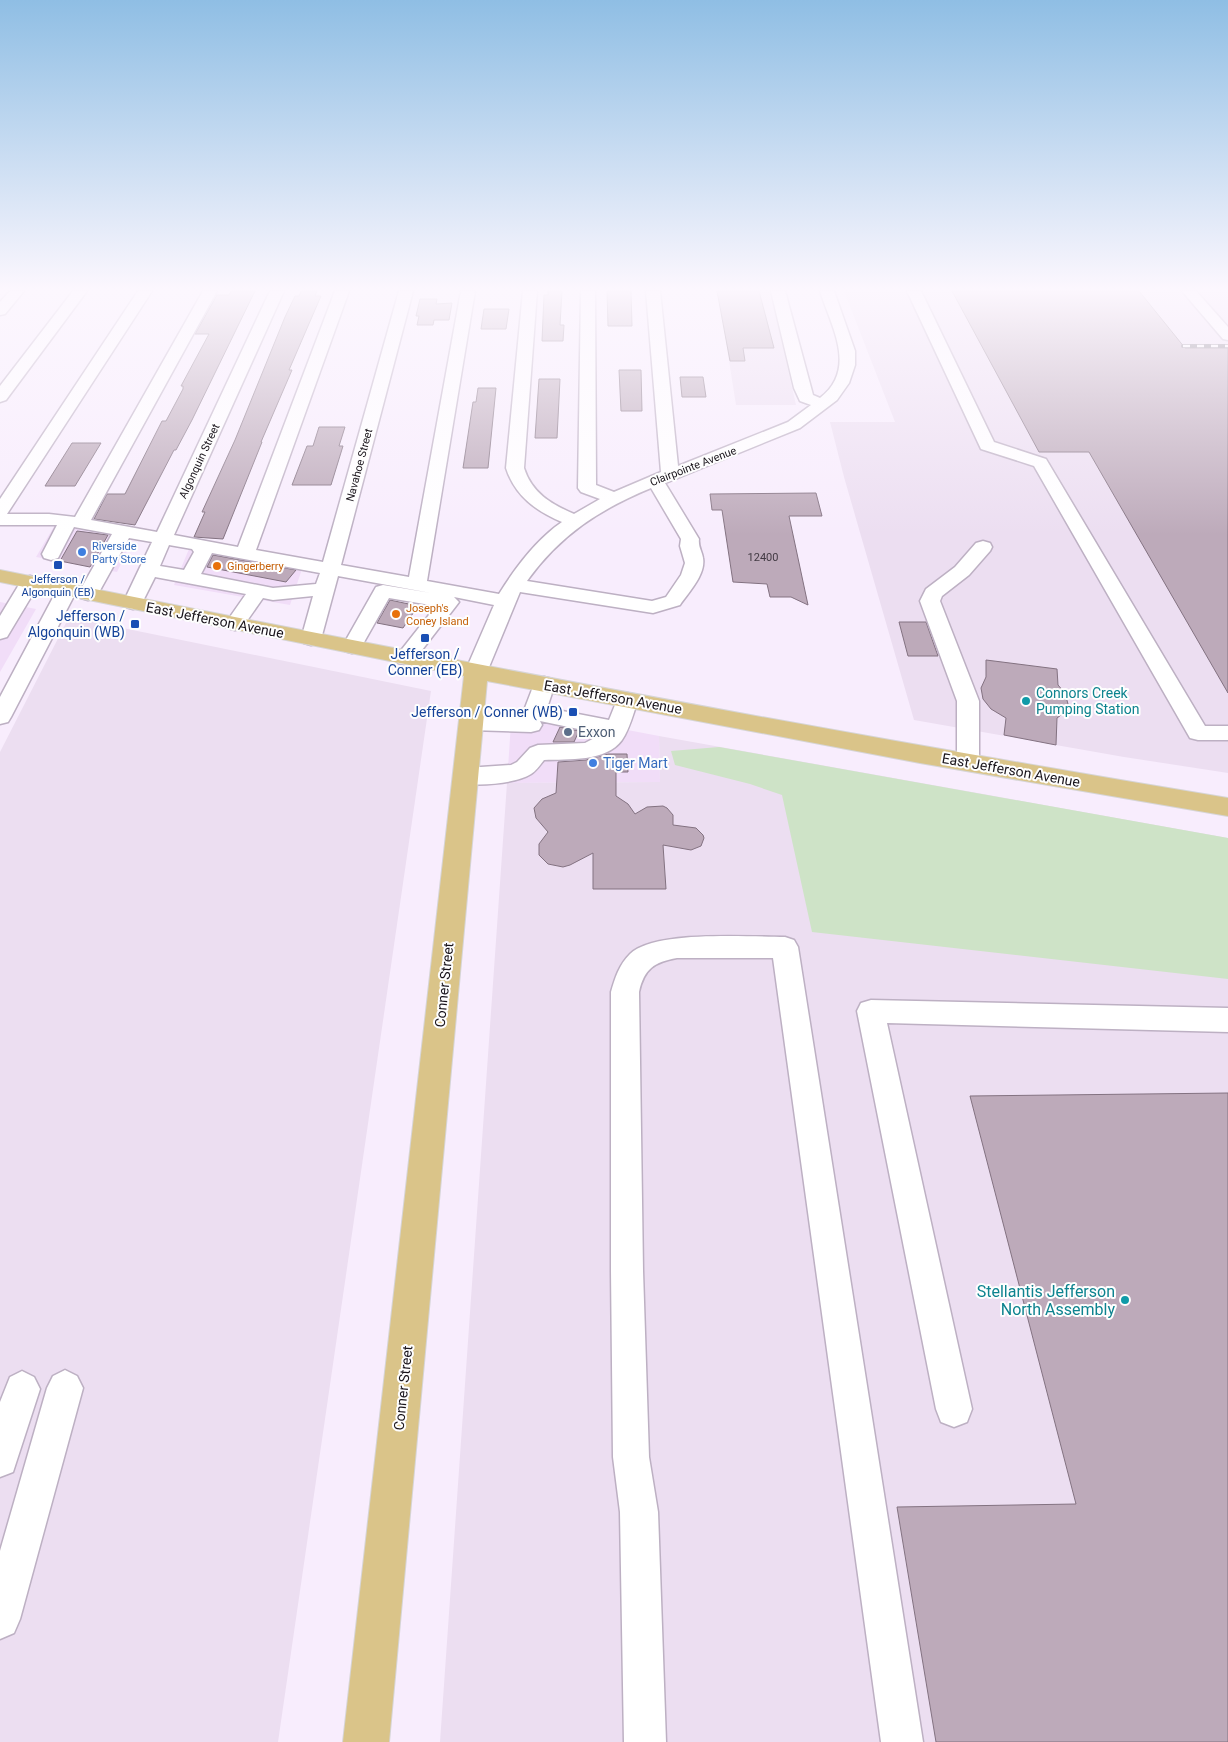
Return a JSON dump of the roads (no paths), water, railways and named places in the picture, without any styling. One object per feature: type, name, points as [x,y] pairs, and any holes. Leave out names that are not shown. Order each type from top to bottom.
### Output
[{"type":"main road","name":"East Jefferson Avenue","points":[[0,576],[476,672],[968,762],[1228,807]]},
{"type":"main road","name":"Conner Street","points":[[366,1742],[476,672]]},
{"type":"street","points":[[0,397],[19,372]]},
{"type":"street","points":[[92,372],[1,510],[417,585],[653,606],[673,601],[691,572],[694,560],[688,545],[690,539],[663,477],[657,372]]},
{"type":"street","points":[[50,554],[74,522],[162,372]]},
{"type":"street","name":"Algonquin Street","points":[[134,603],[240,372]]},
{"type":"street","points":[[245,554],[312,372]]},
{"type":"street","name":"Navahoe Street","points":[[311,639],[384,372]]},
{"type":"street","points":[[417,585],[454,372]]},
{"type":"street","points":[[523,372],[515,468],[517,479],[528,494],[556,513],[576,521]]},
{"type":"street","points":[[587,372],[586,488],[614,498]]},
{"type":"street","points":[[798,372],[806,398],[817,409]]},
{"type":"street","name":"Clairpointe Avenue","points":[[576,521],[614,498],[794,426],[817,409],[841,384],[845,372]]},
{"type":"street","points":[[953,372],[987,445],[1040,463],[1198,733],[1228,734]]},
{"type":"street","name":"Conner Street","points":[[476,672],[510,593],[532,560],[561,532],[576,521]]},
{"type":"street","points":[[0,716],[77,592],[123,531]]},
{"type":"street","points":[[190,577],[203,552],[200,546]]},
{"type":"street","points":[[968,762],[968,701],[930,601],[933,593],[962,571],[982,547]]},
{"type":"street","points":[[149,570],[273,594],[325,589]]},
{"type":"street","points":[[0,633],[30,582]]},
{"type":"street","points":[[236,624],[258,591]]},
{"type":"street","points":[[352,647],[383,591],[449,602],[405,658]]},
{"type":"street","points":[[525,768],[533,719],[544,684]]},
{"type":"street","points":[[466,776],[514,772],[525,768],[538,754],[572,752],[595,748],[611,738],[627,700]]},
{"type":"street","points":[[471,722],[533,719],[616,729]]},
{"type":"street","points":[[646,1742],[639,1512],[631,1457],[627,1271],[625,992],[629,975],[640,961],[656,951],[677,948],[785,947],[902,1742]]},
{"type":"street","points":[[954,1409],[871,1011],[1228,1020]]},
{"type":"street","points":[[0,1619],[65,1388]]},
{"type":"street","points":[[0,1459],[22,1389]]},
{"type":"place","name":"Riverside Party Store","points":[[82,552]]},
{"type":"place","name":"Jefferson / Algonquin (EB)","points":[[58,565]]},
{"type":"place","name":"Gingerberry","points":[[217,566]]},
{"type":"place","name":"Joseph's Coney Island","points":[[396,614]]},
{"type":"place","name":"Jefferson / Algonquin (WB)","points":[[135,624]]},
{"type":"place","name":"Jefferson / Conner (EB)","points":[[425,638]]},
{"type":"place","name":"Connors Creek Pumping Station","points":[[1026,701]]},
{"type":"place","name":"Jefferson / Conner (WB)","points":[[573,712]]},
{"type":"place","name":"Exxon","points":[[568,732]]},
{"type":"place","name":"Tiger Mart","points":[[593,763]]},
{"type":"place","name":"Stellantis Jefferson North Assembly","points":[[1125,1300]]}]
